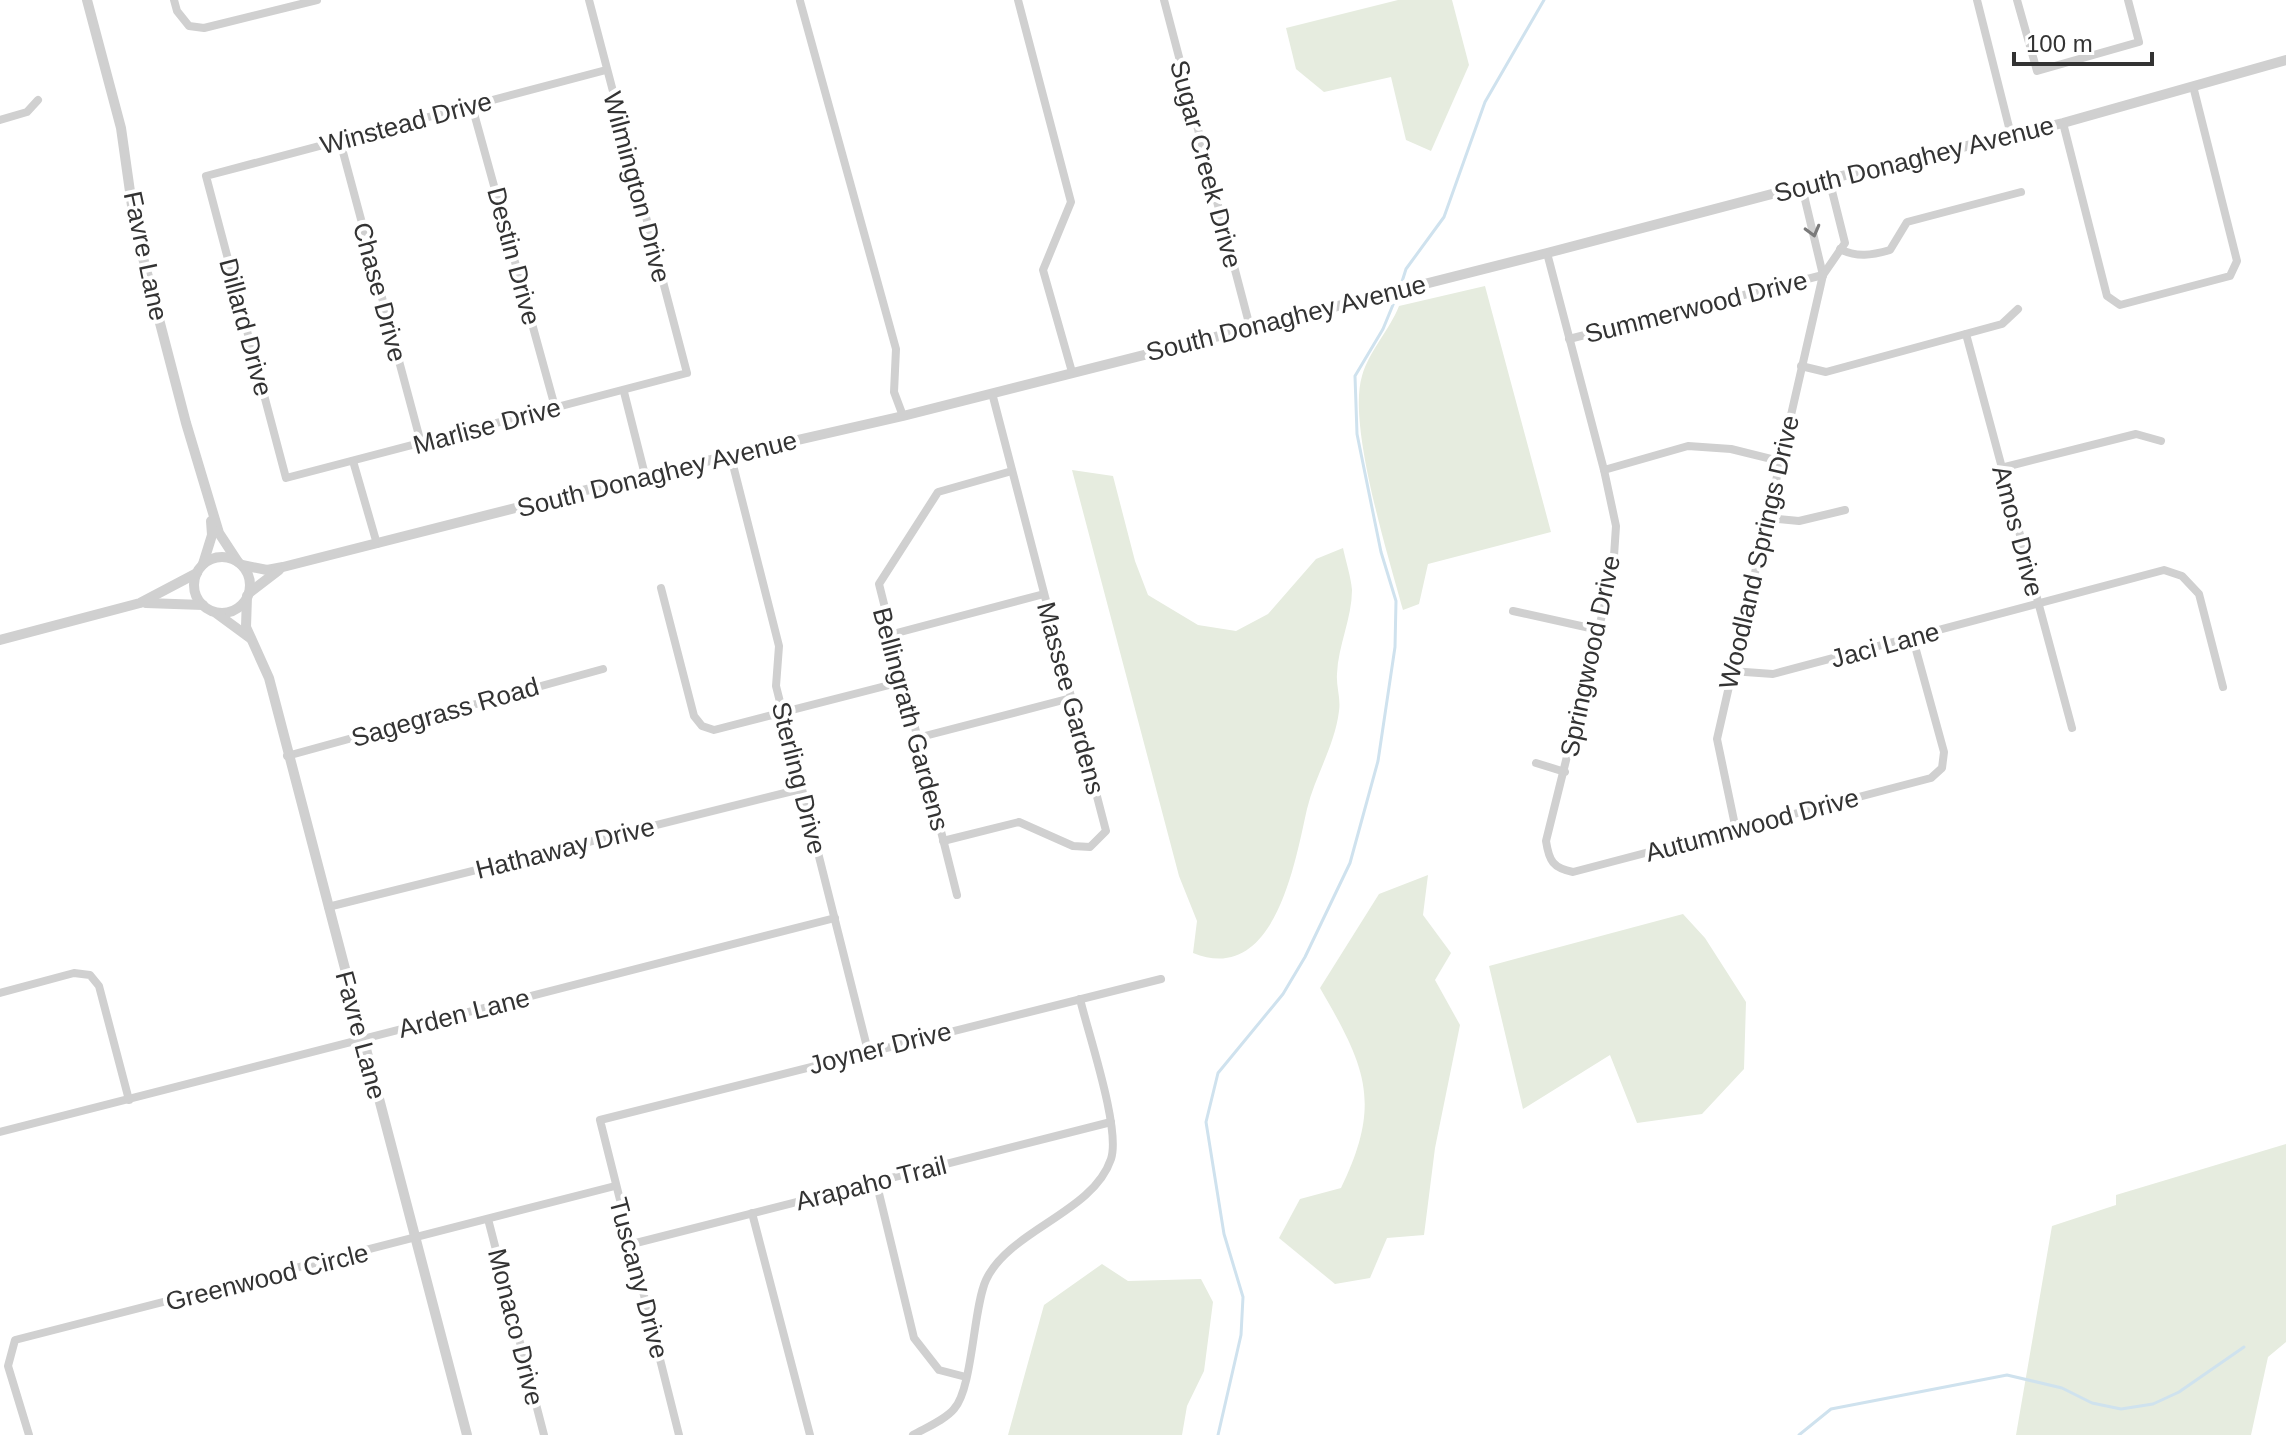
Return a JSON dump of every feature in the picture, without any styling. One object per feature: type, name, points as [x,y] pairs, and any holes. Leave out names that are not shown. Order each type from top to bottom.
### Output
[{"type":"street","name":"Favre Lane","points":[[87,0],[121,128],[135,227],[211,511],[223,541],[240,564]]},
{"type":"street","points":[[174,0],[177,11],[189,26],[204,28],[313,0]]},
{"type":"street","name":"Wilmington Drive","points":[[589,0],[687,373]]},
{"type":"street","points":[[1018,0],[1071,202],[1043,270],[1072,372]]},
{"type":"street","name":"Sugar Creek Drive","points":[[1164,0],[1250,327]]},
{"type":"street","points":[[1977,0],[2011,135]]},
{"type":"street","points":[[2017,0],[2037,71],[2139,42],[2128,0]]},
{"type":"street","points":[[800,1],[896,349],[894,392],[903,416]]},
{"type":"street","name":"South Donaghey Avenue","points":[[240,564],[267,570],[283,567],[645,475],[903,416],[1829,179],[2063,123],[2286,60]]},
{"type":"street","name":"Winstead Drive","points":[[206,176],[606,70]]},
{"type":"street","points":[[2063,123],[2107,296],[2120,305],[2230,276],[2237,261],[2193,86]]},
{"type":"street","points":[[0,120],[27,112],[38,100]]},
{"type":"street","name":"Destin Drive","points":[[472,106],[555,407]]},
{"type":"street","name":"Chase Drive","points":[[340,141],[421,443]]},
{"type":"street","name":"Dillard Drive","points":[[206,176],[286,478]]},
{"type":"street","points":[[1829,179],[1845,243],[1840,249],[1851,255],[1870,256],[1890,250],[1907,222],[2021,192]]},
{"type":"street","name":"Woodland Springs Drive","points":[[1802,187],[1823,275]]},
{"type":"street","name":"Woodland Springs Drive","points":[[1736,830],[1717,739],[1823,275],[1840,249]]},
{"type":"street","name":"Springwood Drive","points":[[1547,253],[1616,526],[1613,571],[1546,841],[1549,859],[1558,869]]},
{"type":"street","name":"Summerwood Drive","points":[[1569,339],[1823,275]]},
{"type":"street","points":[[1801,366],[1826,372],[2002,324],[2018,309]]},
{"type":"street","name":"Amos Drive","points":[[1966,334],[2072,728]]},
{"type":"street","name":"Marlise Drive","points":[[286,478],[555,407],[624,392],[687,373]]},
{"type":"street","points":[[624,392],[645,475]]},
{"type":"street","name":"Massee Gardens","points":[[943,841],[1019,822],[1073,846],[1090,847],[1106,831],[992,393]]},
{"type":"street","points":[[2001,468],[2136,434],[2161,441]]},
{"type":"street","points":[[1604,470],[1688,446],[1731,449],[1780,461]]},
{"type":"street","name":"Sterling Drive","points":[[731,457],[779,646],[776,686],[782,713],[868,1051]]},
{"type":"street","points":[[353,461],[377,544]]},
{"type":"street","name":"Bellingrath Gardens","points":[[957,895],[889,635],[879,584],[938,492],[1012,471]]},
{"type":"street","points":[[1767,518],[1799,521],[1845,510]]},
{"type":"street","name":"Favre Lane","points":[[199,569],[212,535],[211,511]]},
{"type":"street","points":[[0,640],[140,603],[216,557],[240,564],[247,574],[248,594],[237,608],[214,612],[203,605],[195,590],[199,569]]},
{"type":"street","name":"South Donaghey Avenue","points":[[248,594],[283,567]]},
{"type":"street","name":"Jaci Lane","points":[[1731,671],[1773,674],[2164,570],[2182,576],[2199,594],[2223,687]]},
{"type":"street","points":[[661,588],[694,716],[702,726],[714,730],[901,682]]},
{"type":"street","name":"Favre Lane","points":[[248,594],[245,617],[250,638],[269,678],[467,1435]]},
{"type":"street","points":[[889,635],[1044,594]]},
{"type":"street","points":[[140,603],[203,605]]},
{"type":"street","points":[[1513,611],[1599,630]]},
{"type":"street","name":"Favre Lane","points":[[214,612],[250,638]]},
{"type":"street","name":"Autumnwood Drive","points":[[1558,869],[1573,872],[1931,778],[1942,768],[1944,752],[1913,639]]},
{"type":"street","name":"Sagegrass Road","points":[[287,756],[603,669]]},
{"type":"street","points":[[917,738],[1071,698]]},
{"type":"street","points":[[1536,763],[1565,772]]},
{"type":"street","name":"Hathaway Drive","points":[[328,907],[801,789]]},
{"type":"street","name":"Arden Lane","points":[[0,1132],[835,918]]},
{"type":"street","points":[[0,993],[74,973],[90,975],[99,986],[129,1100]]},
{"type":"street","name":"Joyner Drive","points":[[600,1120],[1161,979]]},
{"type":"street","points":[[913,1435],[955,1409],[966,1377],[986,1279],[1007,1255],[1098,1183],[1112,1157],[1111,1122],[1080,999]]},
{"type":"street","name":"Tuscany Drive","points":[[600,1120],[679,1435]]},
{"type":"street","name":"Arapaho Trail","points":[[632,1244],[1111,1122]]},
{"type":"street","points":[[876,1181],[914,1338],[939,1370],[966,1377]]},
{"type":"street","name":"Greenwood Circle","points":[[29,1435],[8,1366],[15,1340],[615,1186]]},
{"type":"street","points":[[752,1213],[810,1435]]},
{"type":"street","name":"Monaco Drive","points":[[488,1219],[544,1435]]},
{"type":"shaded area","points":[[1398,0],[1452,0],[1469,65],[1431,151],[1406,140],[1391,77],[1324,92],[1296,69],[1286,28]]},
{"type":"shaded area","points":[[1485,286],[1551,532],[1428,564],[1419,604],[1403,610],[1365,458],[1360,426],[1362,376],[1399,306]]},
{"type":"shaded area","points":[[1072,470],[1113,476],[1135,561],[1148,595],[1198,625],[1236,631],[1268,614],[1316,559],[1343,548],[1352,590],[1338,664],[1337,724],[1311,797],[1287,887],[1262,936],[1244,952],[1221,958],[1193,953],[1197,921],[1179,876]]},
{"type":"shaded area","points":[[1428,875],[1423,915],[1451,953],[1435,980],[1460,1025],[1435,1148],[1424,1235],[1387,1238],[1370,1278],[1335,1284],[1279,1238],[1300,1199],[1341,1188],[1362,1131],[1365,1107],[1357,1063],[1336,1015],[1320,988],[1379,894]]},
{"type":"shaded area","points":[[1683,914],[1705,938],[1746,1002],[1744,1069],[1702,1114],[1637,1123],[1610,1055],[1523,1109],[1489,966]]},
{"type":"shaded area","points":[[2286,1144],[2286,1342],[2268,1357],[2251,1435],[2016,1435],[2052,1226],[2116,1205],[2116,1195]]},
{"type":"shaded area","points":[[1102,1264],[1128,1281],[1201,1279],[1213,1302],[1204,1371],[1187,1406],[1182,1435],[1008,1435],[1044,1305]]},
{"type":"waterway","points":[[1400,288],[1406,269],[1444,217],[1485,102],[1544,0]]},
{"type":"waterway","points":[[1218,1435],[1241,1335],[1243,1297],[1224,1234],[1206,1122],[1218,1073],[1283,994],[1305,957],[1350,863],[1378,761],[1395,647],[1396,601],[1381,552],[1357,434],[1355,376],[1383,329],[1397,295]]},
{"type":"waterway","points":[[1799,1435],[1831,1409],[2007,1375],[2062,1388],[2092,1403],[2121,1409],[2153,1404],[2179,1392],[2244,1347]]}]
